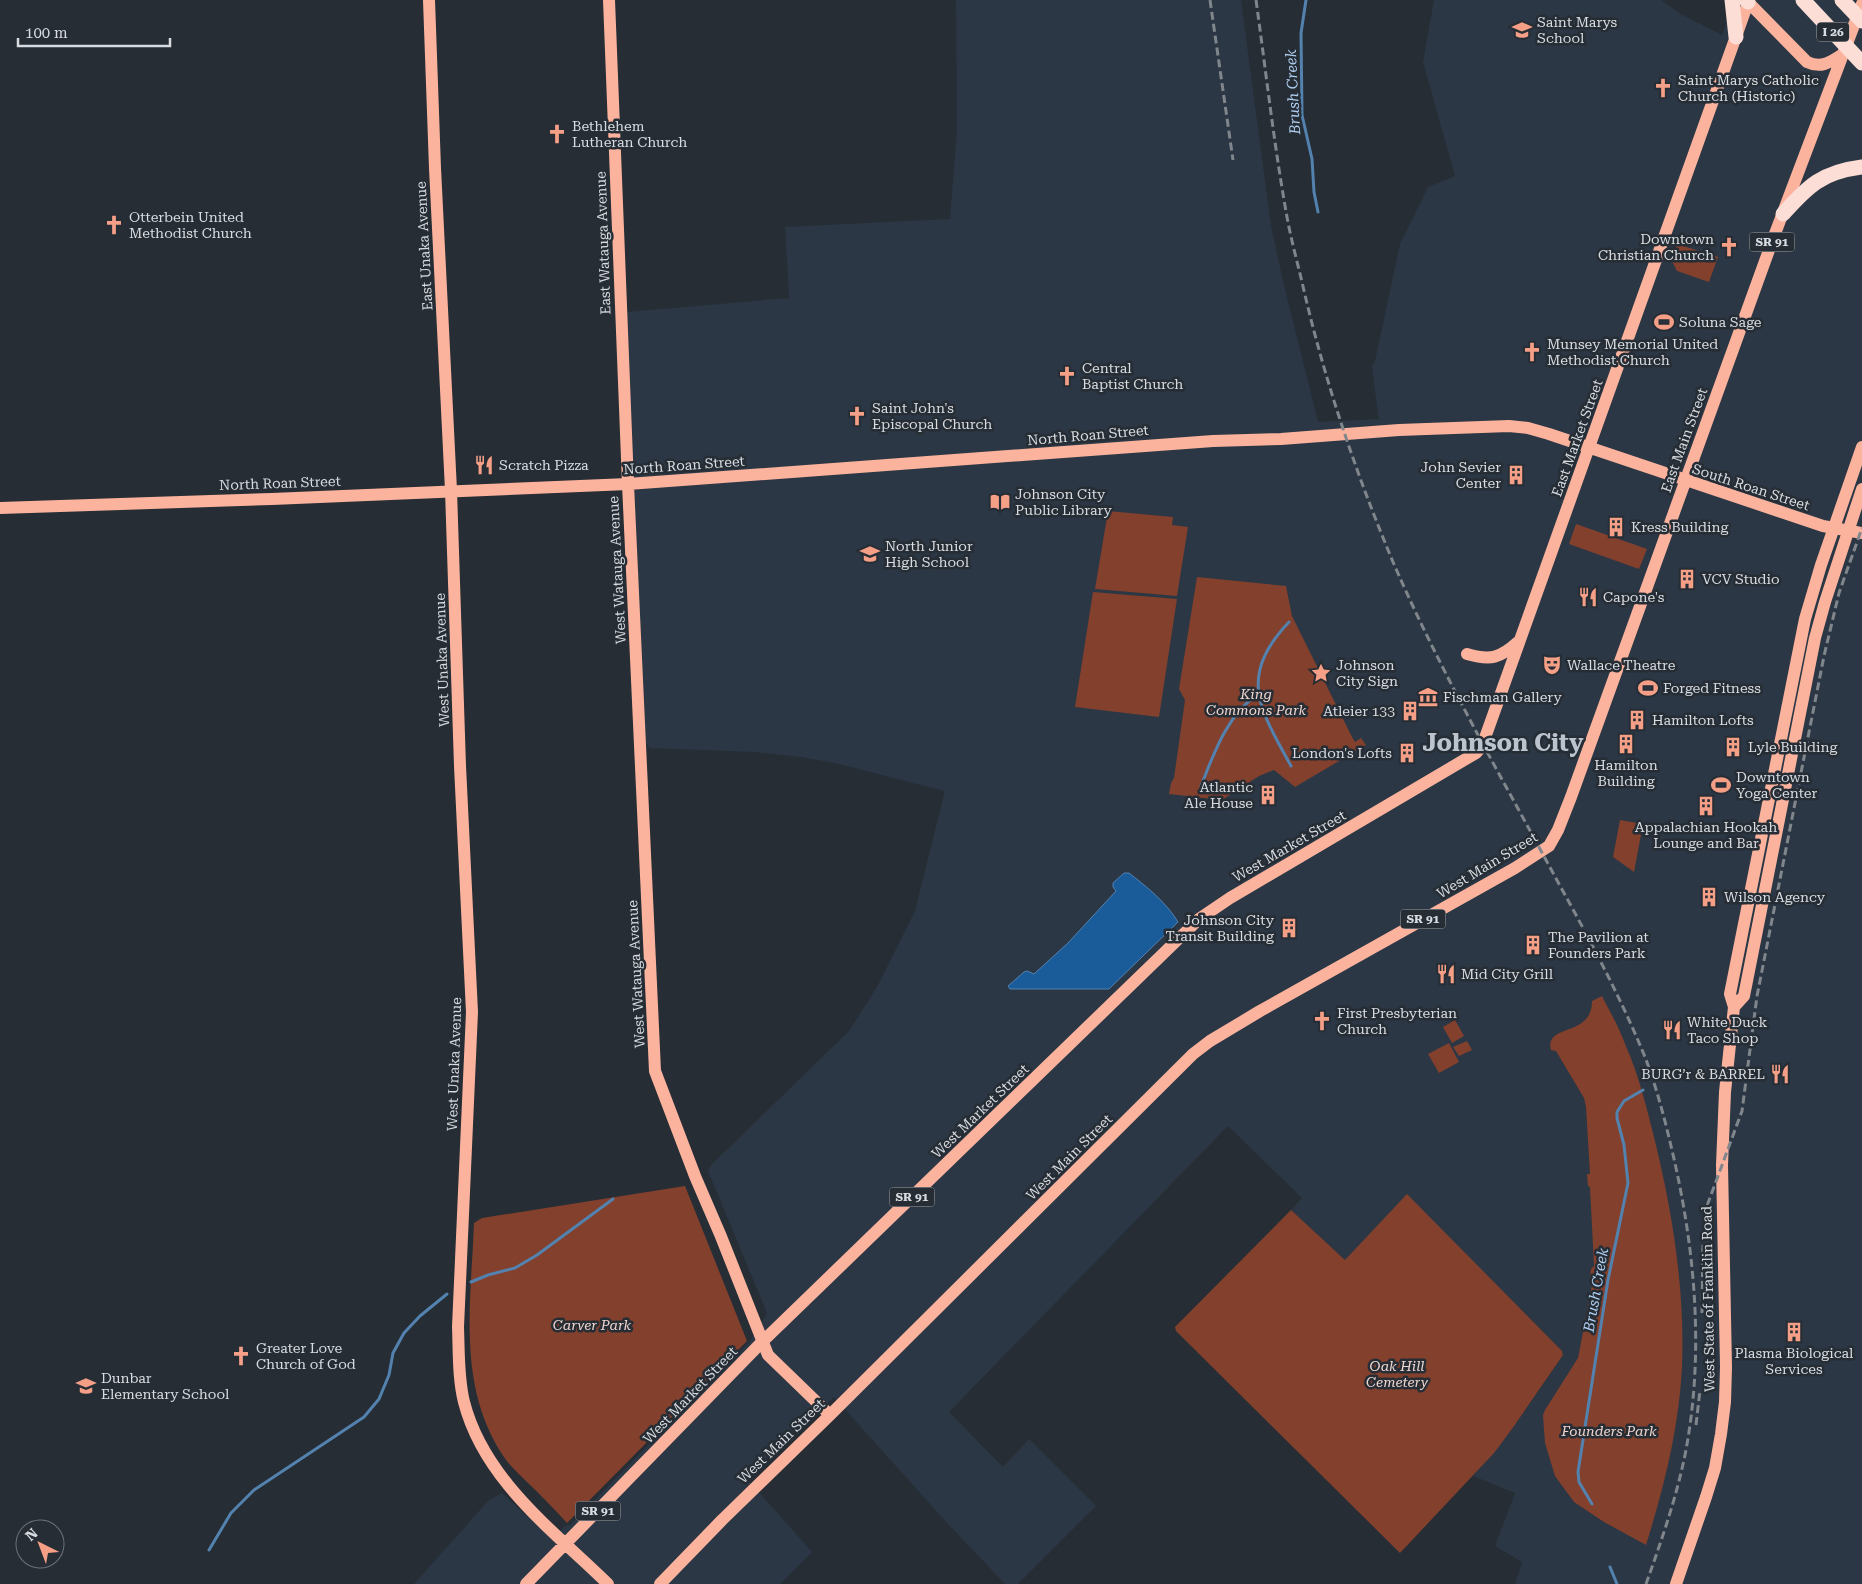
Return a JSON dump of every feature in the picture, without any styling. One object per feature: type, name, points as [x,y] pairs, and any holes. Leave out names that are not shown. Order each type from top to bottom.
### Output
[{"type":"highway","points":[[1732,0],[1736,37]]},
{"type":"highway","name":"I 26","points":[[1803,0],[1862,63]]},
{"type":"highway","name":"I 26","points":[[1842,0],[1862,22]]},
{"type":"highway","points":[[1783,214],[1814,182],[1838,172],[1862,167]]},
{"type":"main road","name":"East Unaka Avenue","points":[[429,0],[451,490]]},
{"type":"main road","name":"East Watauga Avenue","points":[[609,0],[628,484]]},
{"type":"main road","name":"East Market Street","points":[[1493,716],[1748,1]]},
{"type":"main road","points":[[1748,1],[1807,62],[1823,66],[1843,54]]},
{"type":"main road","name":"East Main Street","points":[[1558,830],[1783,214],[1862,4]]},
{"type":"main road","name":"South Roan Street","points":[[1369,432],[1518,427],[1532,429],[1816,524],[1862,533]]},
{"type":"main road","name":"North Roan Street","points":[[0,508],[628,484],[1110,448],[1212,441],[1281,439],[1369,432]]},
{"type":"main road","name":"West State of Franklin Road","points":[[1676,1584],[1704,1506],[1715,1468],[1725,1402],[1722,1165],[1725,1092],[1734,1007],[1730,994],[1733,974],[1801,638],[1815,583],[1862,447]]},
{"type":"main road","name":"West Watauga Avenue","points":[[628,484],[655,1071],[695,1176],[768,1355],[830,1415]]},
{"type":"main road","name":"West State of Franklin Road","points":[[1734,1007],[1744,996],[1815,638],[1862,489]]},
{"type":"main road","name":"West Unaka Avenue","points":[[451,490],[460,766],[472,1012],[458,1327],[459,1369],[464,1402],[477,1439],[501,1476],[556,1536],[566,1543],[608,1584]]},
{"type":"main road","points":[[1467,654],[1494,658],[1507,652],[1520,640]]},
{"type":"main road","name":"West Market Street","points":[[526,1584],[762,1342],[1199,919],[1230,898],[1476,753],[1482,746],[1493,716]]},
{"type":"main road","name":"West Main Street","points":[[660,1584],[722,1520],[1192,1054],[1256,1014],[1534,857],[1549,846],[1558,830]]},
{"type":"shaded area","points":[[956,0],[1241,0],[1271,226],[1318,422],[1380,419],[1372,366],[1375,361],[1400,244],[1428,187],[1455,176],[1423,62],[1434,0],[1661,0],[1679,13],[1722,35],[1734,0],[1862,0],[1862,1584],[1515,1584],[1522,1562],[1495,1546],[1515,1493],[1473,1476],[1512,1429],[1563,1355],[1562,1351],[1345,1260],[1291,1210],[1302,1198],[1228,1126],[949,1412],[1003,1467],[1029,1439],[1096,1506],[1018,1584],[1005,1584],[948,1524],[834,1397],[748,1480],[812,1552],[780,1584],[414,1584],[488,1501],[502,1493],[552,1539],[565,1526],[570,1525],[750,1341],[767,1313],[708,1171],[711,1165],[849,1031],[877,987],[915,911],[945,791],[835,763],[801,757],[754,752],[650,748],[645,742],[626,312],[789,298],[785,227],[950,219],[957,130]]},
{"type":"green space","points":[[1677,244],[1718,257],[1709,282],[1677,271],[1671,259]]},
{"type":"green space","points":[[1108,511],[1173,517],[1172,525],[1188,527],[1177,596],[1095,589]]},
{"type":"green space","points":[[1576,524],[1647,549],[1639,569],[1569,544]]},
{"type":"green space","name":"King Commons Park","points":[[1197,577],[1286,586],[1292,616],[1352,737],[1355,742],[1361,738],[1366,745],[1295,787],[1274,770],[1259,776],[1222,800],[1169,794],[1174,778],[1185,700],[1179,689]]},
{"type":"green space","points":[[1093,592],[1177,599],[1159,717],[1075,707]]},
{"type":"green space","points":[[1620,820],[1643,824],[1634,872],[1613,857]]},
{"type":"green space","name":"Founders Park","points":[[1602,996],[1630,1056],[1646,1104],[1667,1197],[1680,1282],[1682,1367],[1678,1412],[1665,1479],[1646,1545],[1604,1522],[1574,1502],[1555,1476],[1545,1443],[1543,1415],[1578,1358],[1593,1280],[1590,1278],[1591,1269],[1594,1266],[1590,1187],[1588,1186],[1587,1174],[1590,1174],[1586,1107],[1584,1098],[1556,1051],[1551,1050],[1551,1042],[1554,1036],[1577,1026],[1585,1020],[1590,1013],[1592,1001]]},
{"type":"green space","points":[[1455,1020],[1464,1036],[1452,1043],[1443,1027]]},
{"type":"green space","points":[[1467,1041],[1472,1050],[1459,1056],[1453,1047]]},
{"type":"green space","points":[[1449,1043],[1459,1062],[1439,1073],[1428,1054]]},
{"type":"green space","name":"Carver Park","points":[[685,1186],[747,1341],[567,1523],[506,1460],[490,1433],[479,1404],[473,1375],[470,1345],[474,1223],[482,1218]]},
{"type":"green space","name":"Oak Hill Cemetery","points":[[1407,1194],[1562,1351],[1563,1355],[1494,1453],[1400,1553],[1176,1331],[1175,1327],[1291,1210],[1345,1260]]},
{"type":"water","points":[[1124,873],[1129,873],[1156,895],[1178,922],[1109,989],[1010,989],[1008,986],[1024,972],[1027,971],[1034,974],[1068,943],[1116,891],[1113,883]]},
{"type":"waterway","name":"Brush Creek","points":[[1306,0],[1301,33],[1302,115],[1312,159],[1314,192],[1318,212]]},
{"type":"waterway","name":"Brush Creek","points":[[1289,622],[1273,642],[1263,660],[1259,677],[1259,693],[1270,727],[1291,766]]},
{"type":"waterway","name":"Brush Creek","points":[[1201,786],[1217,748],[1230,724],[1247,703],[1258,694]]},
{"type":"waterway","name":"Brush Creek","points":[[1592,1504],[1579,1482],[1578,1472],[1608,1280],[1628,1183],[1624,1145],[1617,1112],[1624,1101],[1643,1090]]},
{"type":"waterway","points":[[471,1282],[488,1275],[515,1268],[537,1255],[613,1199]]},
{"type":"waterway","points":[[209,1550],[231,1513],[254,1490],[364,1417],[379,1399],[389,1375],[393,1353],[404,1333],[420,1316],[447,1294]]},
{"type":"waterway","name":"Brush Creek","points":[[1610,1567],[1617,1584]]},
{"type":"railway","points":[[1210,0],[1233,160]]},
{"type":"railway","points":[[1256,0],[1278,163],[1290,233],[1320,354],[1353,459],[1393,562],[1431,644],[1594,948],[1645,1057],[1660,1101],[1679,1184],[1691,1261],[1696,1339],[1695,1378],[1685,1455],[1668,1520],[1646,1584]]},
{"type":"railway","points":[[1702,1313],[1703,1242],[1708,1203],[1742,1111],[1757,996],[1824,656],[1839,593],[1862,528]]},
{"type":"railway","points":[[1696,1425],[1700,1390]]},
{"type":"place","name":"Saint Marys School","points":[[1522,30]]},
{"type":"place","name":"Saint Marys Catholic Church (Historic)","points":[[1663,88]]},
{"type":"place","name":"Bethlehem Lutheran Church","points":[[557,134]]},
{"type":"place","name":"Otterbein United Methodist Church","points":[[114,225]]},
{"type":"place","name":"Downtown Christian Church","points":[[1729,247]]},
{"type":"place","name":"Soluna Sage","points":[[1664,322]]},
{"type":"place","name":"Munsey Memorial United Methodist Church","points":[[1532,352]]},
{"type":"place","name":"Central Baptist Church","points":[[1067,376]]},
{"type":"place","name":"Saint John's Episcopal Church","points":[[857,416]]},
{"type":"place","name":"Scratch Pizza","points":[[484,465]]},
{"type":"place","name":"John Sevier Center","points":[[1516,475]]},
{"type":"place","name":"Johnson City Public Library","points":[[1000,502]]},
{"type":"place","name":"Kress Building","points":[[1616,527]]},
{"type":"place","name":"North Junior High School","points":[[870,554]]},
{"type":"place","name":"VCV Studio","points":[[1687,579]]},
{"type":"place","name":"Capone's","points":[[1588,597]]},
{"type":"place","name":"Wallace Theatre","points":[[1552,665]]},
{"type":"place","name":"Johnson City Sign","points":[[1321,673]]},
{"type":"place","name":"Forged Fitness","points":[[1648,688]]},
{"type":"place","name":"Fischman Gallery","points":[[1428,697]]},
{"type":"place","name":"Atleier 133","points":[[1410,711]]},
{"type":"place","name":"Hamilton Lofts","points":[[1637,720]]},
{"type":"place","name":"Hamilton Building","points":[[1626,744]]},
{"type":"place","name":"Lyle Building","points":[[1733,747]]},
{"type":"place","name":"London's Lofts","points":[[1407,753]]},
{"type":"place","name":"Downtown Yoga Center","points":[[1721,785]]},
{"type":"place","name":"Atlantic Ale House","points":[[1268,795]]},
{"type":"place","name":"Appalachian Hookah Lounge and Bar","points":[[1706,806]]},
{"type":"place","name":"Wilson Agency","points":[[1709,897]]},
{"type":"place","name":"Johnson City Transit Building","points":[[1289,928]]},
{"type":"place","name":"The Pavilion at Founders Park","points":[[1533,945]]},
{"type":"place","name":"Mid City Grill","points":[[1446,974]]},
{"type":"place","name":"First Presbyterian Church","points":[[1322,1021]]},
{"type":"place","name":"White Duck Taco Shop","points":[[1672,1030]]},
{"type":"place","name":"BURG’r & BARREL","points":[[1780,1074]]},
{"type":"place","name":"Plasma Biological Services","points":[[1794,1332]]},
{"type":"place","name":"Greater Love Church of God","points":[[241,1356]]},
{"type":"place","name":"Dunbar Elementary School","points":[[86,1386]]},
{"type":"district","name":"Johnson City","points":[[1503,743]]}]
